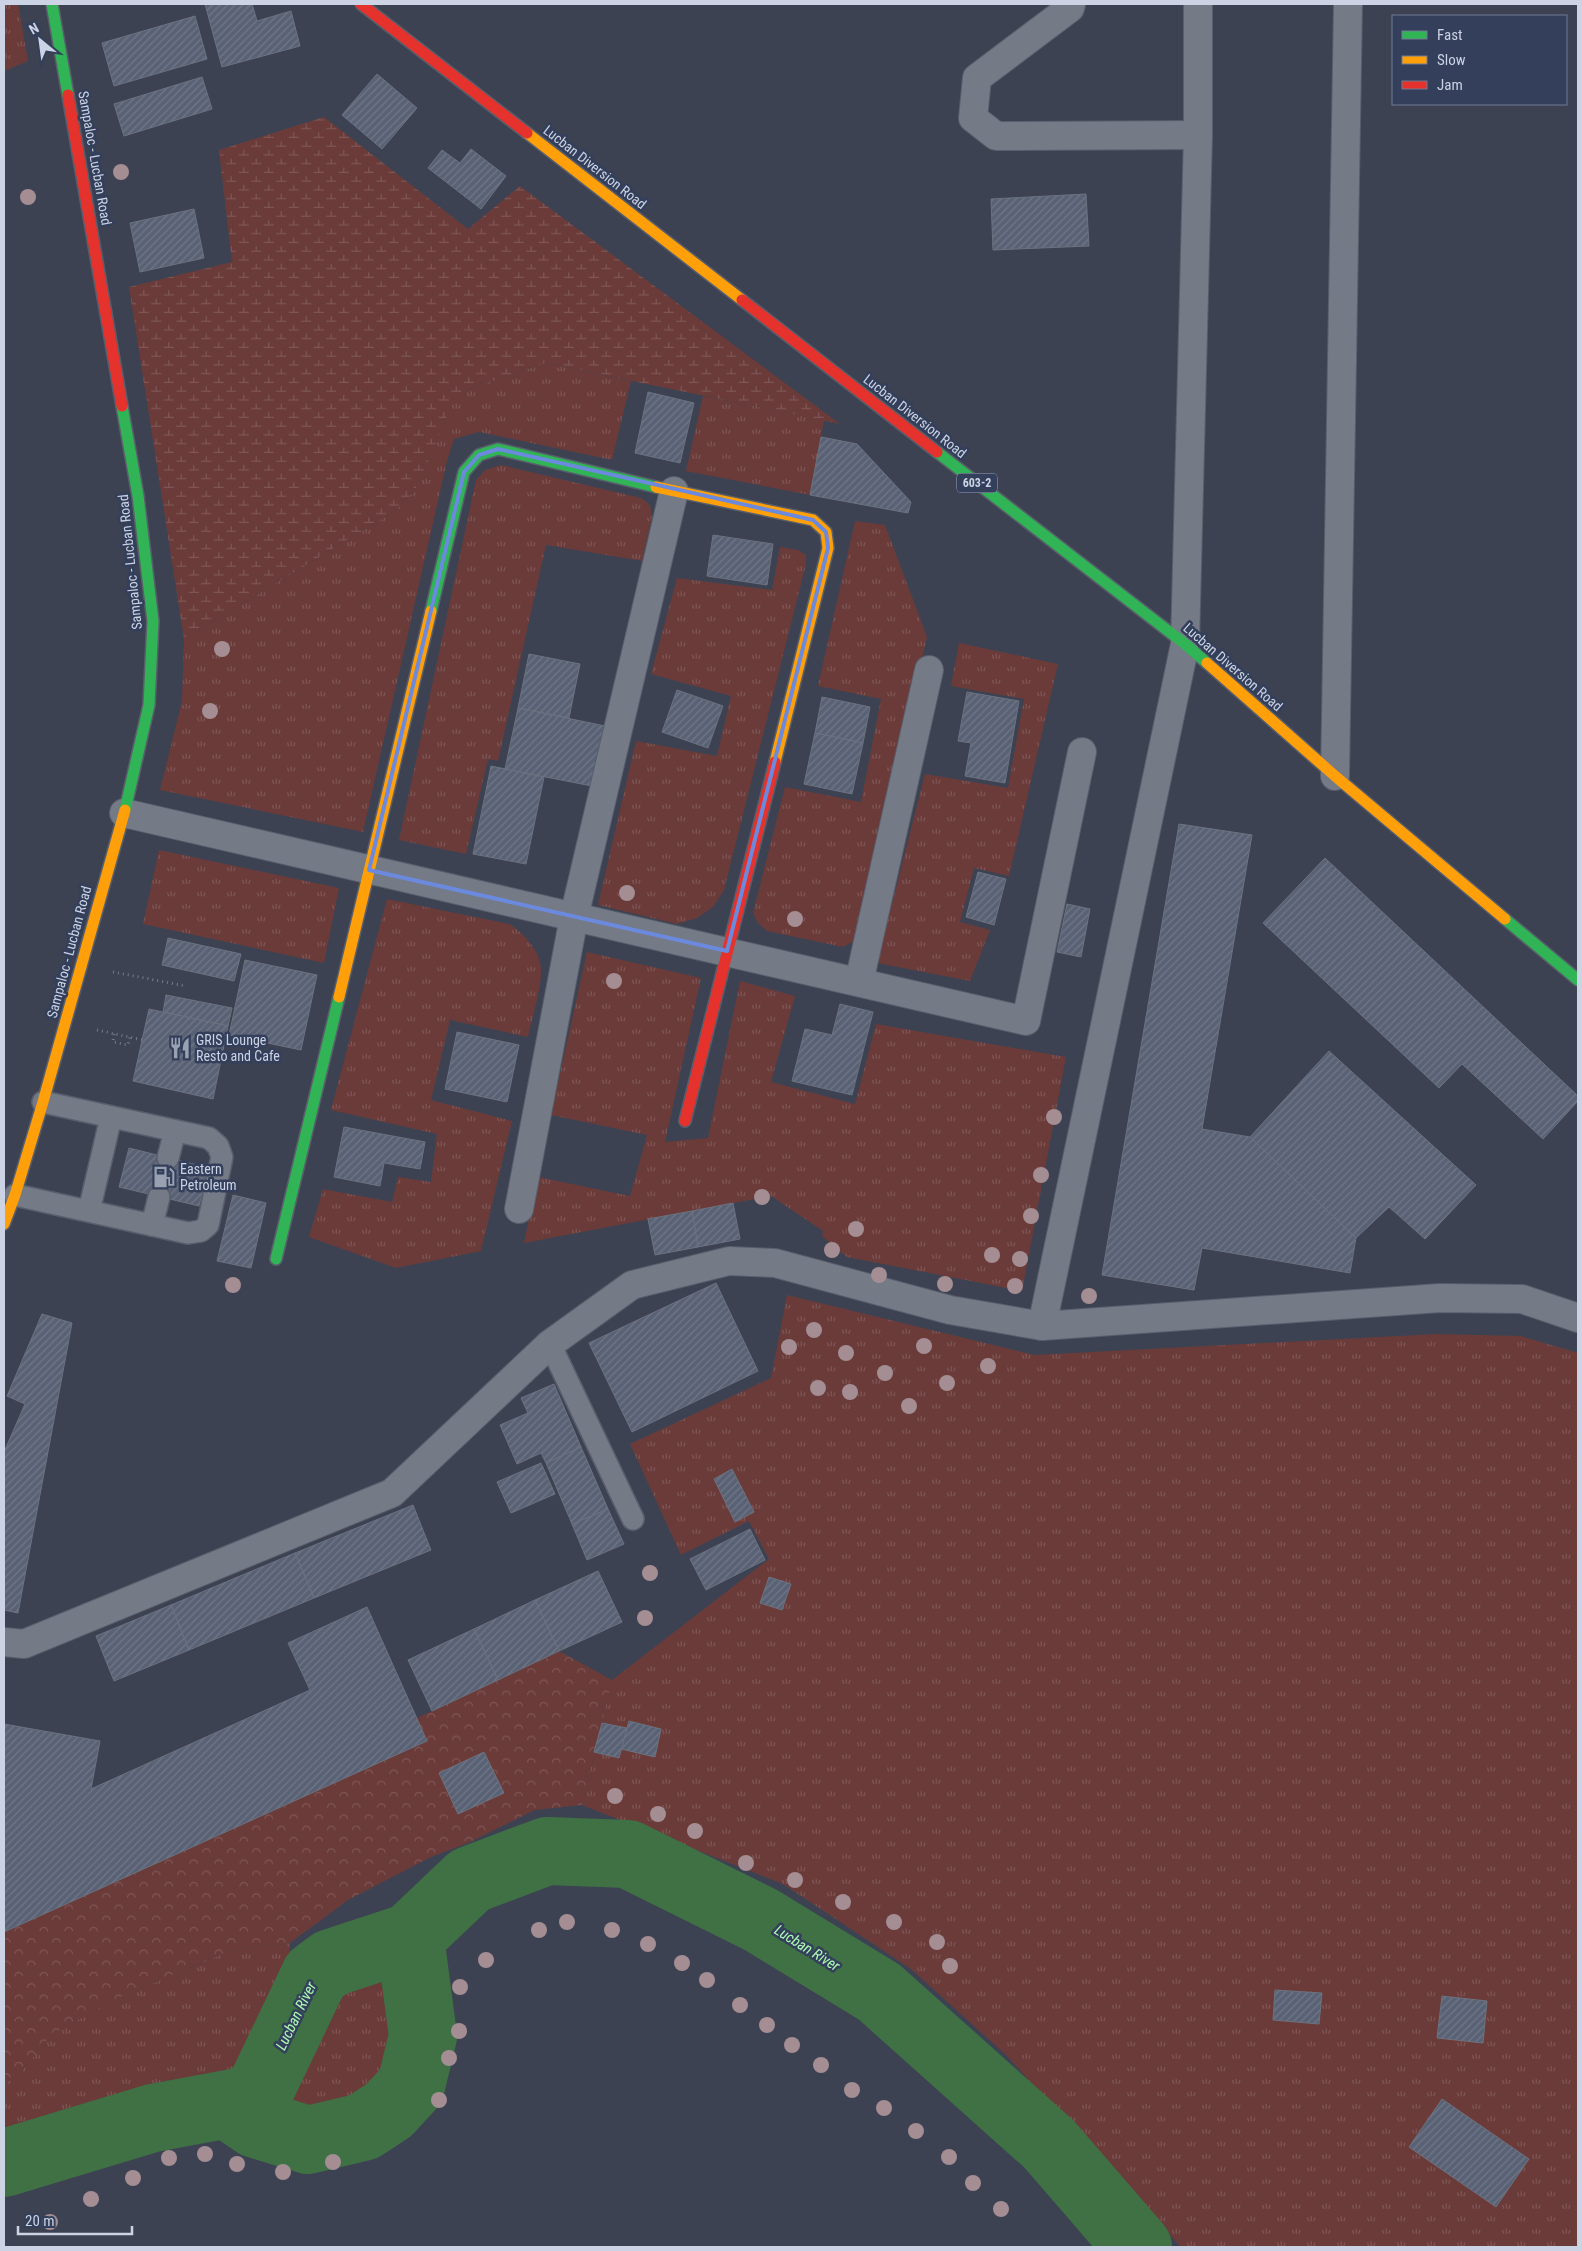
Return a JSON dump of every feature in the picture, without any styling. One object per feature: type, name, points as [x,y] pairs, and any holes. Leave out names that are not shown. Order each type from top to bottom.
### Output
[{"type":"main road","name":"Sampaloc - Lucban Road","points":[[4,1224],[15,1195],[43,1102],[124,812],[149,705],[153,621],[138,496],[52,4]]},
{"type":"main road","name":"Lucban Diversion Road","points":[[361,4],[1185,644],[1335,776],[1578,980]]},
{"type":"main road","points":[[276,1259],[464,472],[479,455],[498,449],[674,491],[813,520],[826,532],[828,548],[685,1121]]},
{"type":"street","points":[[1070,4],[1070,8],[977,78],[973,118],[996,136],[1198,135]]},
{"type":"street","points":[[1042,1326],[1185,644],[1198,135],[1198,4]]},
{"type":"street","points":[[1335,776],[1348,4]]},
{"type":"street","points":[[519,1209],[574,917],[674,491]]},
{"type":"street","points":[[859,982],[929,670]]},
{"type":"street","points":[[124,812],[1026,1022],[1082,752]]},
{"type":"street","points":[[4,1642],[24,1644],[392,1493],[550,1344],[632,1285],[729,1262],[775,1263],[950,1310],[1042,1326],[1440,1298],[1522,1299],[1578,1318]]},
{"type":"lane","points":[[15,1195],[188,1233],[201,1231],[208,1225],[222,1157],[218,1146],[209,1138],[43,1102]]},
{"type":"lane","points":[[90,1211],[111,1117]]},
{"type":"lane","points":[[168,1158],[175,1130]]},
{"type":"lane","points":[[152,1225],[159,1197]]},
{"type":"lane","points":[[550,1344],[633,1519]]},
{"type":"path","points":[[80,966],[186,986]]},
{"type":"path","points":[[130,1037],[128,1045],[113,1042],[116,1034],[130,1037],[142,1040]]},
{"type":"highlighted area","points":[[498,449],[813,520],[826,532],[828,548],[727,951],[369,870],[464,472],[479,455]]},
{"type":"green space","points":[[4,4],[18,4],[28,61],[4,71]]},
{"type":"green space","points":[[324,117],[468,229],[520,186],[840,424],[545,363],[463,391],[453,402],[423,475],[413,493],[395,511],[184,639],[129,287],[232,262],[219,150]]},
{"type":"green space","points":[[545,363],[631,381],[612,460],[479,432],[454,439],[447,461],[363,832],[160,790],[182,701],[184,639],[395,511],[413,493],[423,475],[453,401],[463,391]]},
{"type":"green space","points":[[703,396],[824,420],[810,495],[686,471]]},
{"type":"green space","points":[[501,465],[641,498],[650,505],[652,516],[642,561],[546,545],[498,761],[488,759],[466,854],[399,840],[476,480],[485,470]]},
{"type":"green space","points":[[855,521],[885,525],[927,637],[859,934],[852,942],[843,947],[767,931],[758,923],[753,913],[785,787],[861,802],[881,699],[818,686]]},
{"type":"green space","points":[[780,547],[798,550],[806,555],[806,564],[724,890],[713,907],[697,918],[677,924],[598,905],[636,741],[717,756],[731,696],[651,674],[677,578],[772,590]]},
{"type":"green space","points":[[959,643],[1058,664],[1009,876],[974,868],[960,922],[990,930],[970,981],[877,963],[925,774],[1008,788],[1024,699],[951,686]]},
{"type":"green space","points":[[159,850],[339,888],[324,963],[143,924]]},
{"type":"green space","points":[[387,899],[509,924],[531,944],[541,964],[541,979],[528,1037],[450,1020],[431,1100],[512,1121],[481,1251],[396,1268],[309,1237],[323,1189],[392,1202],[398,1177],[431,1182],[437,1134],[331,1110]]},
{"type":"green space","points":[[587,952],[701,978],[665,1142],[708,1138],[740,981],[795,996],[771,1082],[855,1104],[876,1024],[1066,1057],[1022,1291],[847,1257],[822,1236],[823,1231],[771,1196],[524,1243],[538,1177],[630,1196],[647,1135],[551,1115]]},
{"type":"green space","points":[[787,1295],[1035,1355],[1437,1334],[1521,1336],[1578,1353],[1578,2247],[1181,2247],[1006,2055],[911,1969],[783,1884],[582,1805],[612,1680],[769,1559],[749,1521],[681,1555],[630,1444],[771,1378]]},
{"type":"green space","points":[[559,1651],[612,1680],[582,1805],[535,1810],[468,1843],[431,1857],[348,1900],[290,1943],[230,1951],[113,2000],[51,2035],[21,2072],[4,2085],[4,1932],[427,1741],[417,1718]]},
{"type":"green space","points":[[290,1943],[286,2003],[247,2080],[154,2099],[63,2122],[4,2145],[4,2085],[21,2072],[50,2035],[112,2000],[230,1951]]},
{"type":"green space","points":[[337,1971],[399,1979],[410,2008],[408,2031],[394,2085],[378,2102],[357,2114],[313,2127],[266,2109],[264,2102],[314,2024],[331,1975]]},
{"type":"building","points":[[205,4],[252,4],[257,21],[291,11],[300,46],[222,67]]},
{"type":"building","points":[[195,16],[207,59],[114,86],[102,43]]},
{"type":"building","points":[[377,74],[417,108],[382,149],[342,115]]},
{"type":"building","points":[[202,77],[212,109],[124,136],[114,104]]},
{"type":"building","points":[[471,149],[506,176],[481,209],[428,168],[442,150],[460,163]]},
{"type":"building","points":[[1086,194],[1089,246],[993,250],[991,199]]},
{"type":"building","points":[[194,209],[204,258],[140,272],[130,223]]},
{"type":"building","points":[[648,392],[694,403],[680,463],[635,453]]},
{"type":"building","points":[[821,437],[857,444],[911,502],[908,513],[810,495]]},
{"type":"building","points":[[713,535],[773,544],[767,585],[707,576]]},
{"type":"building","points":[[529,654],[580,664],[569,718],[518,708]]},
{"type":"building","points":[[677,690],[723,706],[708,748],[662,732]]},
{"type":"building","points":[[967,692],[1019,701],[1005,783],[965,776],[971,743],[958,741]]},
{"type":"building","points":[[822,697],[870,707],[863,743],[815,733]]},
{"type":"building","points":[[518,708],[610,727],[597,787],[505,769]]},
{"type":"building","points":[[815,733],[863,743],[852,794],[804,784]]},
{"type":"building","points":[[491,766],[544,777],[526,864],[473,854]]},
{"type":"building","points":[[1179,824],[1252,835],[1202,1129],[1250,1137],[1356,1238],[1350,1273],[1202,1248],[1194,1290],[1102,1275]]},
{"type":"building","points":[[1325,858],[1578,1096],[1578,1101],[1543,1139],[1462,1064],[1439,1088],[1263,923]]},
{"type":"building","points":[[978,872],[1006,879],[994,925],[966,917]]},
{"type":"building","points":[[1067,904],[1090,909],[1081,957],[1057,952]]},
{"type":"building","points":[[168,938],[241,954],[234,981],[162,965]]},
{"type":"building","points":[[245,960],[317,975],[301,1050],[229,1035]]},
{"type":"building","points":[[166,995],[232,1008],[228,1026],[163,1012]]},
{"type":"building","points":[[840,1004],[873,1012],[852,1095],[792,1081],[805,1029],[832,1035]]},
{"type":"building","points":[[149,1009],[228,1026],[213,1099],[133,1081]]},
{"type":"building","points":[[457,1032],[519,1045],[507,1102],[445,1089]]},
{"type":"building","points":[[1329,1051],[1476,1185],[1425,1239],[1389,1207],[1356,1238],[1250,1137]]},
{"type":"building","points":[[344,1127],[425,1142],[420,1169],[384,1163],[380,1186],[334,1177]]},
{"type":"building","name":"Eastern Petroleum","points":[[129,1148],[209,1168],[199,1206],[119,1187]]},
{"type":"building","points":[[233,1195],[266,1203],[251,1268],[217,1261]]},
{"type":"building","points":[[733,1203],[740,1239],[698,1247],[692,1211]]},
{"type":"building","points":[[692,1211],[698,1247],[655,1255],[648,1219]]},
{"type":"building","points":[[716,1283],[758,1371],[632,1432],[589,1343]]},
{"type":"building","points":[[42,1314],[72,1323],[18,1613],[4,1610],[4,1452],[25,1404],[7,1396]]},
{"type":"building","points":[[554,1384],[581,1447],[546,1463],[541,1453],[517,1464],[500,1425],[528,1413],[521,1398]]},
{"type":"building","points":[[581,1447],[608,1509],[572,1524],[546,1463]]},
{"type":"building","points":[[541,1463],[555,1494],[511,1513],[497,1482]]},
{"type":"building","points":[[732,1469],[754,1512],[735,1522],[714,1479]]},
{"type":"building","points":[[413,1505],[431,1550],[314,1598],[295,1553]]},
{"type":"building","points":[[608,1509],[624,1544],[587,1560],[572,1524]]},
{"type":"building","points":[[750,1529],[765,1560],[706,1590],[690,1559]]},
{"type":"building","points":[[295,1553],[314,1598],[189,1650],[171,1605]]},
{"type":"building","points":[[598,1571],[622,1622],[559,1651],[535,1600]]},
{"type":"building","points":[[769,1577],[791,1584],[782,1610],[760,1603]]},
{"type":"building","points":[[535,1600],[559,1651],[498,1680],[474,1629]]},
{"type":"building","points":[[171,1605],[189,1650],[114,1681],[96,1636]]},
{"type":"building","points":[[367,1607],[427,1741],[4,1932],[4,1724],[100,1741],[91,1789],[310,1690],[288,1643]]},
{"type":"building","points":[[474,1629],[498,1680],[432,1711],[408,1660]]},
{"type":"building","points":[[629,1721],[661,1729],[655,1757],[621,1749]]},
{"type":"building","points":[[602,1723],[627,1728],[619,1758],[594,1752]]},
{"type":"building","points":[[484,1752],[504,1793],[458,1814],[439,1773]]},
{"type":"building","points":[[1275,1990],[1322,1993],[1319,2024],[1273,2020]]},
{"type":"building","points":[[1442,1996],[1487,2001],[1483,2043],[1437,2038]]},
{"type":"building","points":[[1442,2099],[1529,2159],[1496,2207],[1409,2147]]},
{"type":"waterway","name":"Lucban River","points":[[4,2163],[153,2118],[250,2100],[263,2084],[315,1975],[331,1963],[410,1937],[470,1880],[547,1851],[628,1854],[761,1920],[879,1992],[1049,2144],[1138,2247]]},
{"type":"waterway","name":"Lucban River","points":[[228,2105],[256,2124],[308,2140],[363,2127],[389,2110],[411,2086],[423,2036],[410,1937]]},
{"type":"traffic: fast","points":[[52,4],[68,95]]},
{"type":"traffic: fast","points":[[122,406],[138,496],[153,621],[149,705],[125,810]]},
{"type":"traffic: fast","points":[[431,611],[464,472],[479,455],[498,449],[656,487]]},
{"type":"traffic: fast","points":[[937,452],[1207,663]]},
{"type":"traffic: fast","points":[[1505,919],[1578,980]]},
{"type":"traffic: fast","points":[[276,1259],[339,997]]},
{"type":"traffic: slow","points":[[527,133],[742,300]]},
{"type":"traffic: slow","points":[[656,487],[813,520],[826,532],[828,548],[775,762]]},
{"type":"traffic: slow","points":[[339,997],[431,611]]},
{"type":"traffic: slow","points":[[1207,663],[1335,776],[1505,919]]},
{"type":"traffic: slow","points":[[4,1224],[15,1195],[43,1102],[125,810]]},
{"type":"traffic: jam","points":[[361,4],[527,133]]},
{"type":"traffic: jam","points":[[68,95],[122,406]]},
{"type":"traffic: jam","points":[[742,300],[937,452]]},
{"type":"traffic: jam","points":[[685,1121],[775,762]]},
{"type":"place","name":"GRIS Lounge Resto and Cafe","points":[[180,1048]]},
{"type":"place","name":"Eastern Petroleum","points":[[164,1177]]}]
